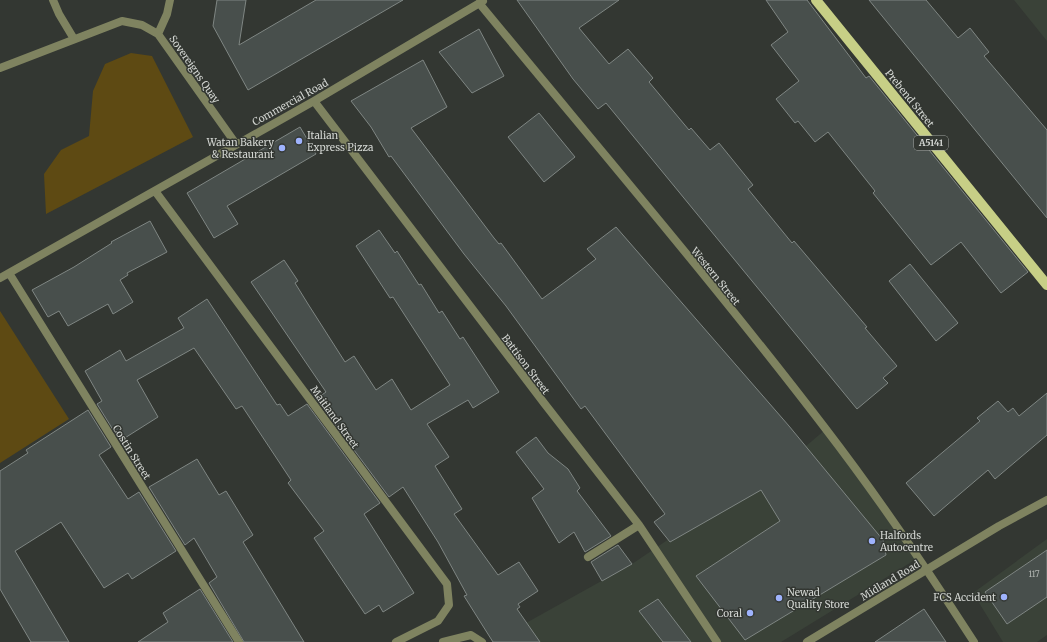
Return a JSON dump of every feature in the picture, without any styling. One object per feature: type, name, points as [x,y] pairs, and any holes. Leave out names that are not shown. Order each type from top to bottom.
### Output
[{"type":"main road","name":"Prebend Street","points":[[816,0],[1047,286]]},
{"type":"street","points":[[53,0],[58,14],[74,39]]},
{"type":"street","name":"Sovereigns Quay","points":[[170,0],[167,14],[158,34],[236,144]]},
{"type":"street","name":"Commercial Road","points":[[0,278],[314,101],[482,1]]},
{"type":"street","name":"Western Street","points":[[482,1],[826,429],[927,570],[974,642]]},
{"type":"street","points":[[0,68],[122,21],[142,25],[158,34]]},
{"type":"street","name":"Battison Street","points":[[314,101],[639,525],[717,642]]},
{"type":"street","name":"Maitland Street","points":[[155,191],[447,584],[449,605],[438,621],[396,642]]},
{"type":"street","name":"Costin Street","points":[[9,273],[238,642]]},
{"type":"street","name":"Midland Road","points":[[807,642],[999,526],[1047,500]]},
{"type":"street","points":[[588,557],[639,525]]},
{"type":"street","points":[[443,642],[471,635],[482,642]]},
{"type":"shaded area","points":[[1014,0],[1047,0],[1047,41]]},
{"type":"shaded area","points":[[131,53],[152,56],[193,137],[46,214],[44,174],[61,150],[89,136],[93,91],[105,64]]},
{"type":"shaded area","points":[[0,311],[69,419],[0,463]]},
{"type":"shaded area","points":[[826,429],[918,558],[781,642],[492,642],[632,564],[805,447]]},
{"type":"shaded area","points":[[1047,539],[1047,635],[1037,642],[1003,642],[973,593]]},
{"type":"building","points":[[217,0],[246,0],[239,45],[316,0],[403,0],[248,90],[213,26]]},
{"type":"building","points":[[517,0],[619,0],[579,28],[609,64],[628,49],[653,78],[649,82],[689,130],[691,128],[710,150],[719,143],[753,185],[748,189],[792,243],[794,241],[867,327],[865,328],[897,366],[883,378],[888,383],[857,409],[606,103],[598,109],[573,79]]},
{"type":"building","points":[[766,0],[807,0],[866,78],[869,76],[1028,272],[1001,293],[961,242],[931,265],[873,193],[875,191],[828,132],[815,142],[798,121],[795,123],[776,99],[799,81],[771,45],[788,32]]},
{"type":"building","points":[[869,0],[926,0],[958,38],[970,28],[989,52],[984,56],[1047,130],[1047,218]]},
{"type":"building","points":[[479,29],[504,76],[472,93],[439,52]]},
{"type":"building","points":[[423,60],[447,107],[411,128],[494,238],[499,244],[501,243],[542,299],[596,259],[587,249],[616,227],[789,426],[883,540],[886,555],[745,640],[696,576],[780,521],[761,490],[670,542],[654,522],[665,514],[585,406],[581,409],[506,306],[464,254],[391,156],[389,157],[371,127],[351,101]]},
{"type":"building","points":[[539,113],[575,157],[544,182],[508,137]]},
{"type":"building","points":[[300,127],[316,154],[227,206],[238,224],[214,238],[187,193]]},
{"type":"building","points":[[150,221],[167,252],[127,273],[128,275],[120,280],[133,302],[113,314],[108,304],[68,326],[59,311],[48,317],[32,290],[74,267],[112,243],[111,242]]},
{"type":"building","points":[[379,230],[395,253],[397,251],[419,285],[421,284],[439,313],[442,311],[460,339],[463,337],[499,392],[473,408],[468,400],[427,424],[449,457],[435,466],[462,509],[454,514],[498,575],[519,562],[538,591],[518,604],[520,607],[517,609],[540,642],[493,642],[464,596],[467,595],[438,542],[403,487],[389,497],[316,399],[326,392],[251,282],[284,260],[298,281],[295,283],[345,362],[354,356],[376,390],[392,379],[411,410],[450,385],[393,297],[390,298],[356,246]]},
{"type":"building","points":[[910,264],[958,323],[936,341],[889,281]]},
{"type":"building","points":[[207,299],[277,405],[280,404],[288,416],[307,404],[380,503],[364,514],[414,593],[383,612],[379,605],[365,614],[314,538],[324,531],[288,483],[291,480],[242,406],[236,409],[194,348],[137,380],[158,417],[120,441],[97,404],[102,401],[85,371],[120,350],[126,361],[184,328],[178,318]]},
{"type":"building","points":[[1047,393],[1047,435],[995,479],[988,470],[934,516],[906,483],[980,421],[977,418],[998,401],[1008,412],[1013,408],[1019,416]]},
{"type":"building","points":[[88,410],[111,447],[99,455],[128,499],[139,492],[176,551],[132,579],[128,573],[104,588],[61,522],[15,551],[69,642],[31,642],[0,589],[0,471],[28,453],[26,450]]},
{"type":"building","points":[[536,437],[548,453],[568,469],[580,488],[577,491],[611,536],[585,552],[574,532],[559,543],[532,498],[544,489],[516,452]]},
{"type":"building","points":[[197,459],[219,495],[226,491],[253,535],[243,542],[304,642],[244,642],[209,583],[217,577],[194,538],[185,545],[149,487]]},
{"type":"building","points":[[618,545],[632,564],[602,581],[591,562]]},
{"type":"building","points":[[1047,550],[1047,597],[1007,624],[985,592]]},
{"type":"building","points":[[200,589],[233,642],[138,642],[168,622],[163,613]]},
{"type":"building","points":[[658,599],[691,642],[663,642],[639,611]]},
{"type":"building","points":[[924,609],[946,642],[875,642]]},
{"type":"place","name":"Italian Express Pizza","points":[[299,141]]},
{"type":"place","name":"Watan Bakery & Restaurant","points":[[282,148]]},
{"type":"place","name":"Halfords Autocentre","points":[[872,541]]},
{"type":"place","name":"FCS Accident","points":[[1004,597]]},
{"type":"place","name":"Newad Quality Store","points":[[779,598]]},
{"type":"place","name":"Coral","points":[[750,613]]}]
